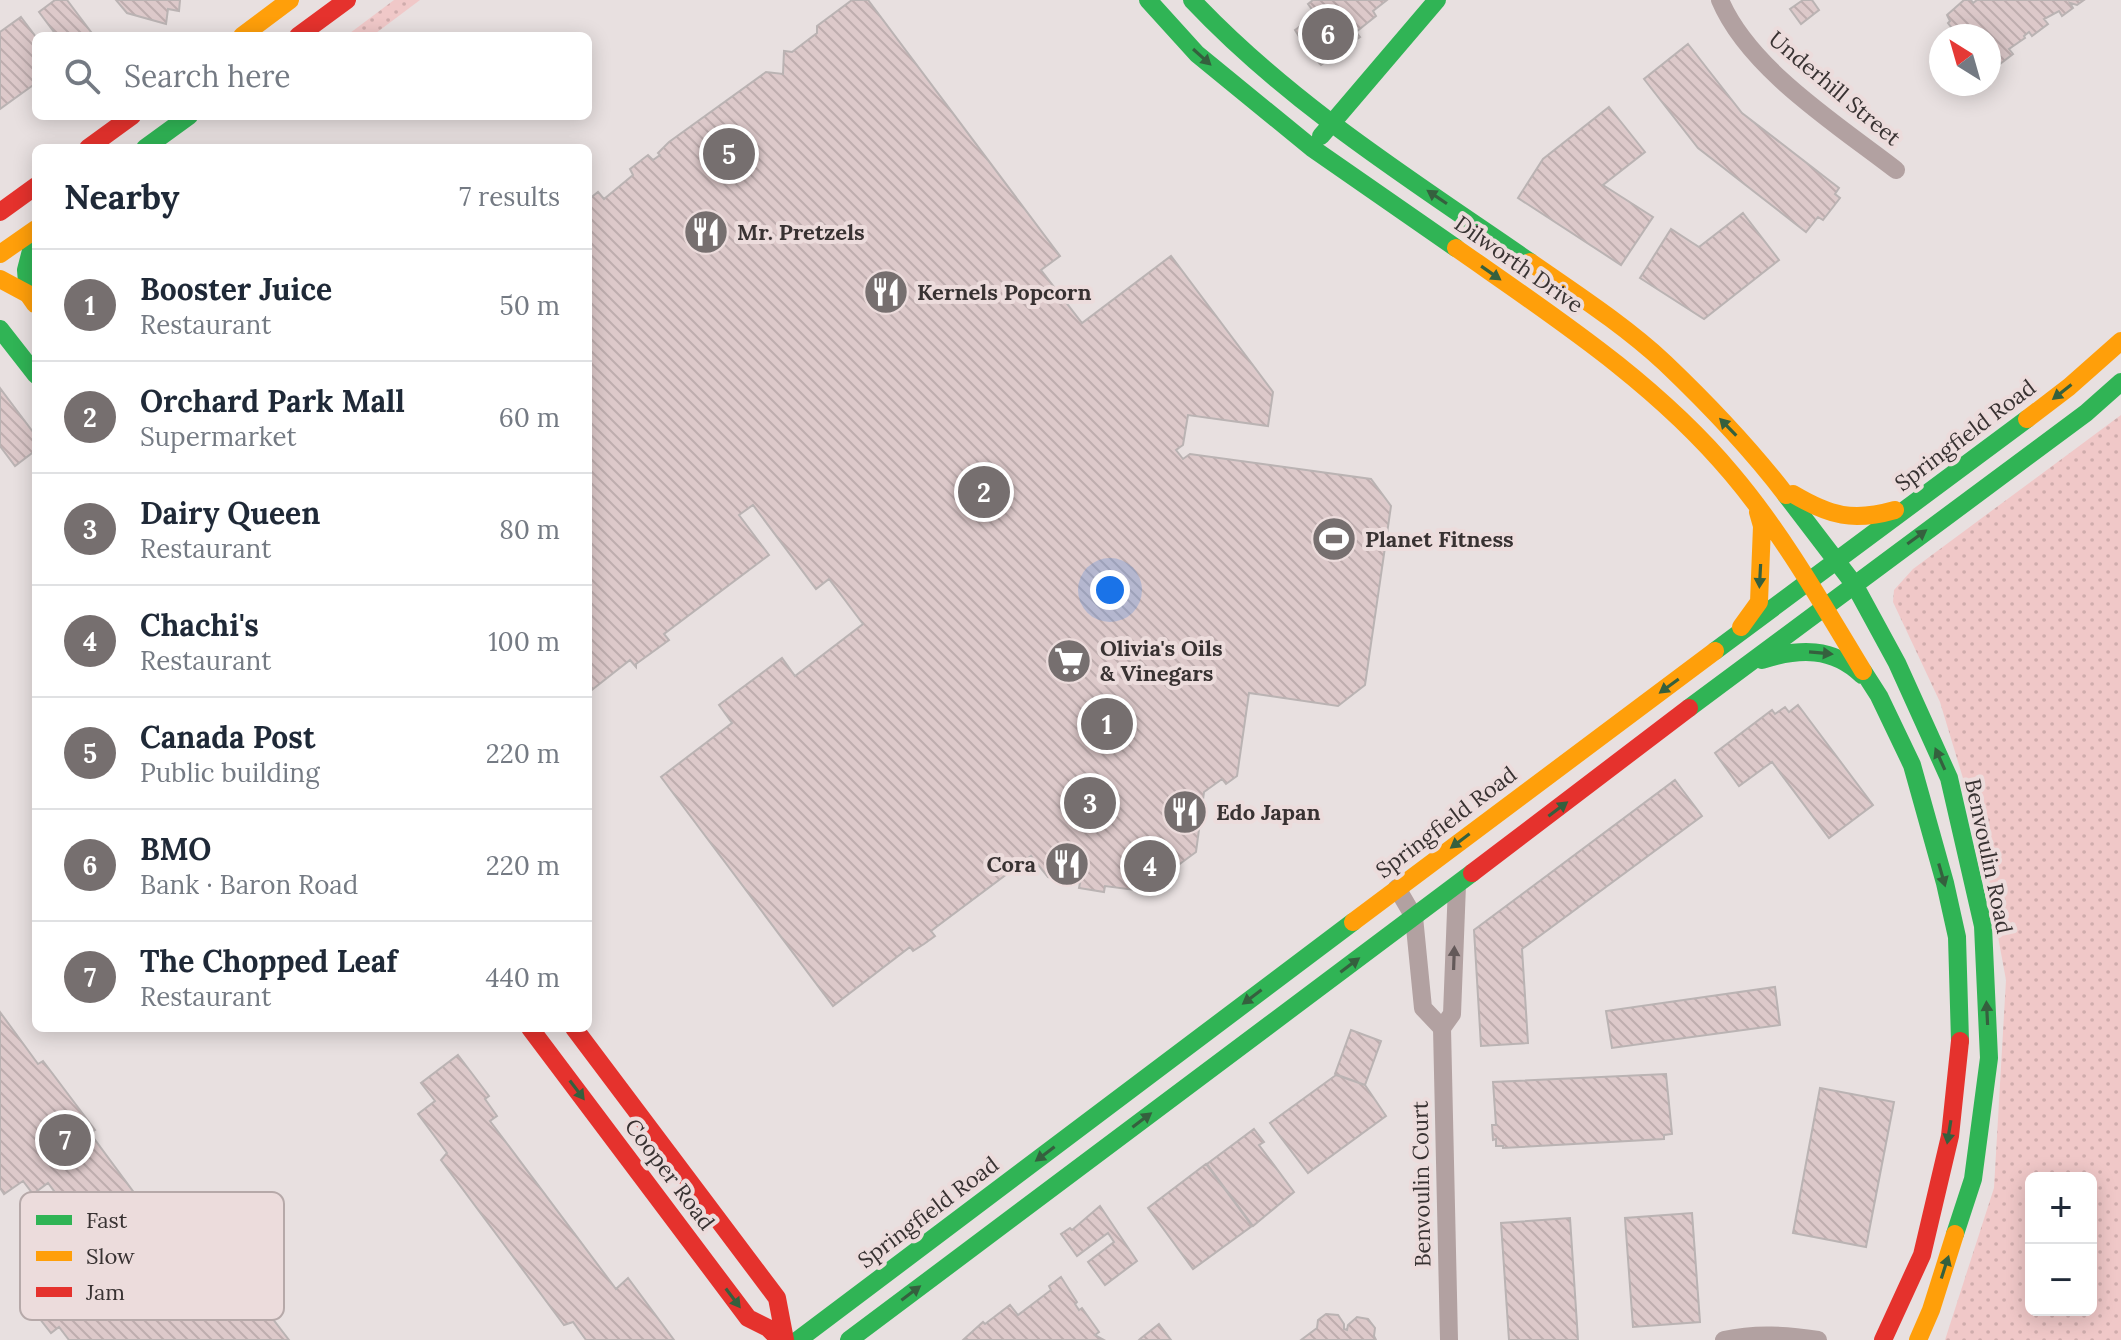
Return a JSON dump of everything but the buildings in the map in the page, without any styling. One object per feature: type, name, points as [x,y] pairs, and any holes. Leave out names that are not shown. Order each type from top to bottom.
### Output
[{"type":"main road","points":[[247,32],[290,0]]},
{"type":"main road","points":[[303,32],[347,0]]},
{"type":"main road","name":"Dilworth Drive","points":[[1148,0],[1197,54],[1312,148],[1577,333],[1661,401],[1732,474],[1825,605]]},
{"type":"main road","name":"Dilworth Drive","points":[[1192,0],[1226,36],[1331,125],[1591,304],[1663,361],[1753,452],[1854,584]]},
{"type":"main road","points":[[1312,148],[1437,0]]},
{"type":"main road","points":[[94,144],[126,120]]},
{"type":"main road","points":[[150,144],[184,120]]},
{"type":"main road","points":[[12,181],[32,173]]},
{"type":"main road","points":[[0,212],[32,189]]},
{"type":"main road","points":[[0,254],[32,233]]},
{"type":"main road","points":[[32,243],[24,282],[32,300]]},
{"type":"main road","points":[[0,279],[32,300]]},
{"type":"main road","points":[[0,330],[32,370]]},
{"type":"main road","name":"Springfield Road","points":[[798,1340],[2069,387],[2121,341]]},
{"type":"main road","points":[[849,1340],[1825,605],[2086,413],[2121,382]]},
{"type":"main road","points":[[1780,485],[1812,506],[1844,517],[1867,519],[1914,504]]},
{"type":"main road","points":[[1732,640],[1759,602],[1762,526],[1755,505]]},
{"type":"main road","name":"Benvoulin Road","points":[[1854,584],[1897,663],[1949,778],[1983,926],[1989,1058],[1973,1179],[1931,1310],[1918,1340]]},
{"type":"main road","points":[[1825,605],[1879,696],[1912,765],[1957,937],[1960,1044],[1950,1136],[1922,1255],[1883,1340]]},
{"type":"main road","points":[[1748,665],[1784,652],[1834,654],[1854,666],[1879,696]]},
{"type":"main road","name":"Cooper Road","points":[[533,1032],[748,1318],[768,1328],[782,1340]]},
{"type":"main road","name":"Cooper Road","points":[[577,1032],[777,1298],[782,1340]]},
{"type":"street","name":"Underhill Street","points":[[1720,0],[1746,43],[1767,66],[1896,170]]},
{"type":"street","name":"Benvoulin Court","points":[[1449,1340],[1442,1028],[1452,1014],[1457,885]]},
{"type":"street","points":[[1397,888],[1414,917],[1423,1008],[1442,1028]]},
{"type":"street","points":[[1724,1340],[1743,1336],[1788,1335],[1818,1340]]},
{"type":"shaded area","points":[[394,0],[420,0],[377,32],[351,32]]},
{"type":"shaded area","points":[[2121,415],[2121,1340],[1945,1340],[1994,1188],[2006,980],[1978,828],[1940,702],[1893,602],[1894,590],[1913,569]]},
{"type":"traffic: fast","points":[[1148,0],[1197,54],[1312,148],[1456,248]]},
{"type":"traffic: fast","points":[[1192,0],[1230,38],[1312,108],[1530,262]]},
{"type":"traffic: fast","points":[[1321,136],[1437,0]]},
{"type":"traffic: fast","points":[[150,144],[184,120]]},
{"type":"traffic: fast","points":[[28,294],[26,270],[32,247]]},
{"type":"traffic: fast","points":[[0,329],[32,370]]},
{"type":"traffic: fast","points":[[1689,708],[2086,413],[2121,382]]},
{"type":"traffic: fast","points":[[1715,651],[2027,419]]},
{"type":"traffic: fast","points":[[1786,495],[1854,584],[1897,663],[1949,778],[1983,926],[1989,1058],[1973,1179],[1955,1234]]},
{"type":"traffic: fast","points":[[1762,660],[1789,653],[1815,652],[1839,659],[1862,675]]},
{"type":"traffic: fast","points":[[1863,671],[1879,696],[1912,765],[1945,883],[1957,937],[1960,1041]]},
{"type":"traffic: fast","points":[[849,1340],[1472,873]]},
{"type":"traffic: fast","points":[[798,1340],[1353,922]]},
{"type":"traffic: slow","points":[[247,32],[290,0]]},
{"type":"traffic: slow","points":[[0,254],[32,232]]},
{"type":"traffic: slow","points":[[1456,248],[1602,352],[1670,409],[1702,441],[1768,520],[1863,671]]},
{"type":"traffic: slow","points":[[1530,262],[1616,323],[1665,363],[1728,427],[1786,495]]},
{"type":"traffic: slow","points":[[0,279],[28,294],[32,300]]},
{"type":"traffic: slow","points":[[2027,419],[2121,341]]},
{"type":"traffic: slow","points":[[1793,494],[1842,515],[1867,516],[1895,510]]},
{"type":"traffic: slow","points":[[1741,627],[1759,602],[1762,526],[1758,512]]},
{"type":"traffic: slow","points":[[1353,922],[1715,651]]},
{"type":"traffic: slow","points":[[1918,1340],[1955,1234]]},
{"type":"traffic: jam","points":[[303,32],[347,0]]},
{"type":"traffic: jam","points":[[94,144],[126,120]]},
{"type":"traffic: jam","points":[[0,212],[32,189]]},
{"type":"traffic: jam","points":[[1472,873],[1689,708]]},
{"type":"traffic: jam","points":[[533,1032],[748,1318],[768,1328],[780,1340]]},
{"type":"traffic: jam","points":[[577,1032],[777,1298],[785,1340]]},
{"type":"traffic: jam","points":[[1883,1340],[1922,1255],[1950,1136],[1960,1041]]},
{"type":"place","name":"BMO","points":[[1328,34]]},
{"type":"place","name":"Canada Post","points":[[729,154]]},
{"type":"place","name":"Mr. Pretzels","points":[[706,232]]},
{"type":"place","name":"Kernels Popcorn","points":[[886,292]]},
{"type":"place","name":"Orchard Park Mall","points":[[984,492]]},
{"type":"place","name":"Planet Fitness","points":[[1334,539]]},
{"type":"place","name":"Olivia's Oils & Vinegars","points":[[1069,661]]},
{"type":"place","name":"Booster Juice","points":[[1107,724]]},
{"type":"place","name":"Dairy Queen","points":[[1090,803]]},
{"type":"place","name":"Edo Japan","points":[[1185,812]]},
{"type":"place","name":"Cora","points":[[1067,864]]},
{"type":"place","name":"Chachi's","points":[[1150,866]]},
{"type":"place","name":"The Chopped Leaf","points":[[65,1140]]}]
